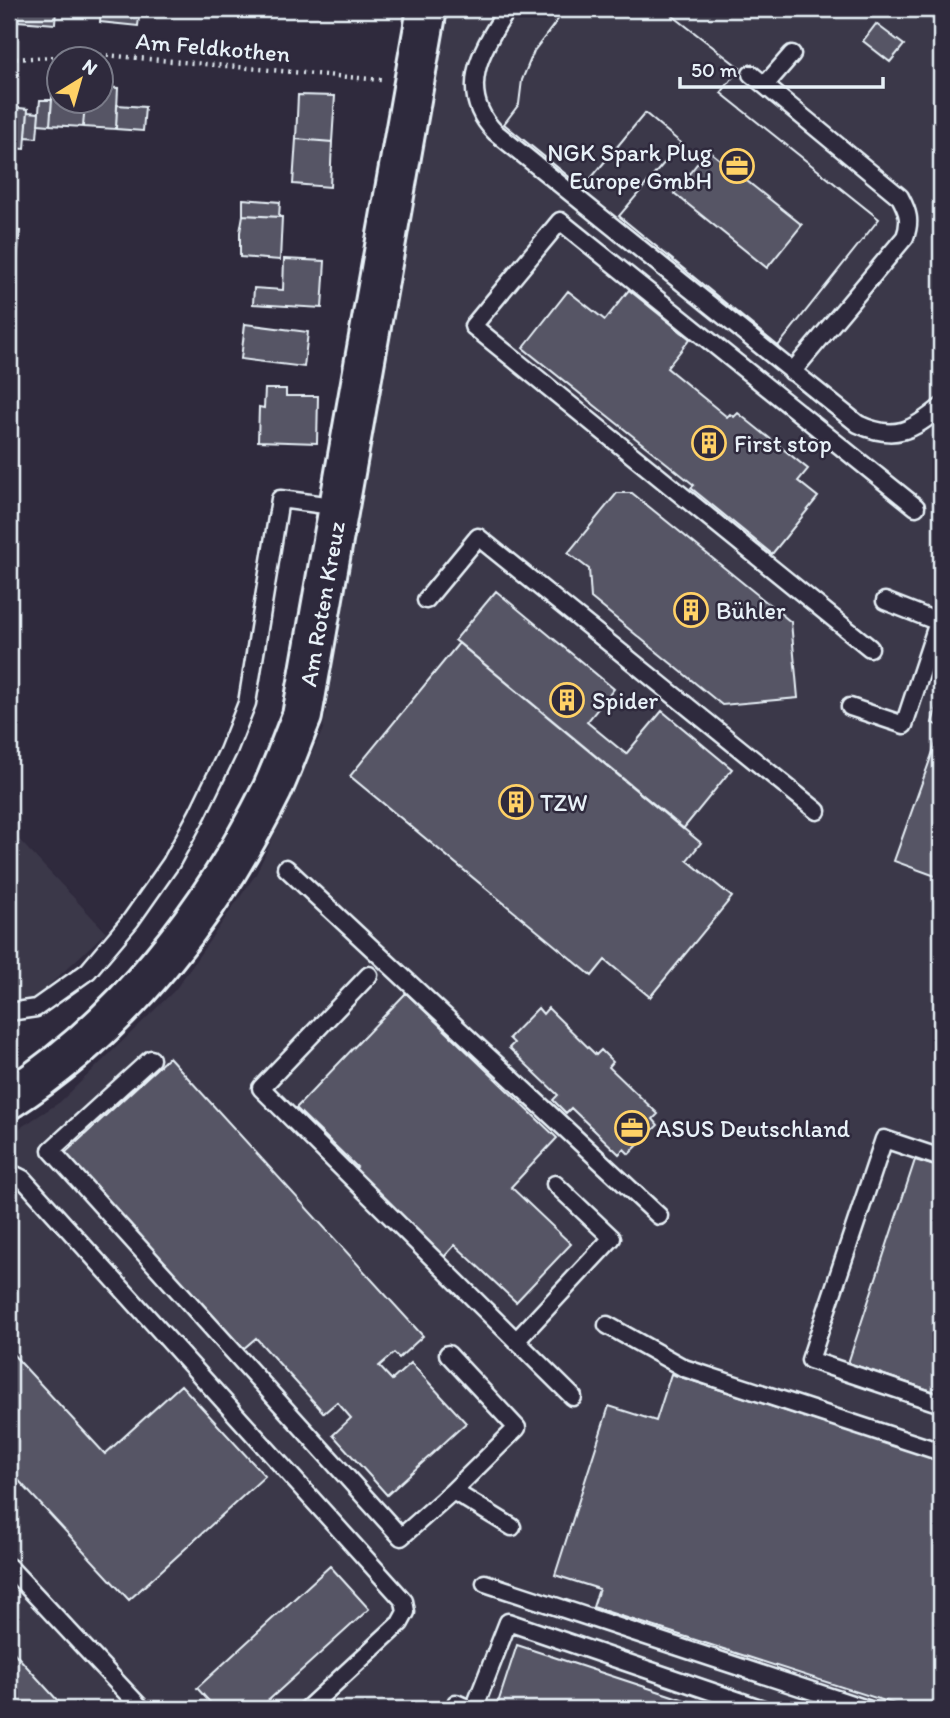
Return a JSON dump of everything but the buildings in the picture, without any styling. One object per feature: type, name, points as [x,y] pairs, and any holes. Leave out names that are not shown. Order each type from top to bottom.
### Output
[{"type":"street","name":"Am Roten Kreuz","points":[[9,1098],[100,1028],[180,941],[232,862],[273,788],[302,716],[427,9]]},
{"type":"lane","points":[[508,9],[489,36],[477,66],[474,87],[477,104],[485,122],[858,424],[877,433],[900,433],[920,424],[941,407]]},
{"type":"lane","points":[[765,85],[792,54]]},
{"type":"lane","points":[[751,74],[900,197],[908,211],[909,226],[905,237],[792,372]]},
{"type":"lane","points":[[870,648],[473,326],[560,221],[916,507]]},
{"type":"lane","points":[[9,1012],[36,1008],[89,971],[131,920],[171,863],[198,813],[228,751],[247,703],[280,499],[340,507]]},
{"type":"lane","points":[[426,600],[478,537],[817,811]]},
{"type":"lane","points":[[850,707],[904,725],[940,623],[885,601]]},
{"type":"lane","points":[[286,868],[659,1216]]},
{"type":"lane","points":[[369,975],[261,1088],[573,1397]]},
{"type":"lane","points":[[151,1059],[51,1150],[401,1537],[517,1428],[447,1354]]},
{"type":"lane","points":[[941,1158],[884,1139],[810,1360],[941,1404]]},
{"type":"lane","points":[[9,1172],[23,1179],[404,1601],[406,1612],[400,1623],[307,1709]]},
{"type":"lane","points":[[516,1340],[612,1238],[555,1184]]},
{"type":"lane","points":[[607,1325],[684,1368],[941,1452]]},
{"type":"lane","points":[[453,1490],[512,1527]]},
{"type":"lane","points":[[9,1567],[142,1709]]},
{"type":"lane","points":[[485,1583],[867,1709]]},
{"type":"lane","points":[[454,1709],[456,1703],[472,1709],[508,1622],[763,1709]]},
{"type":"path","name":"Am Feldkothen","points":[[9,59],[105,55],[413,83]]},
{"type":"shaded area","points":[[428,9],[941,9],[941,1709],[9,1709],[9,1135],[60,1102],[175,990],[256,874],[323,729],[368,450]]},
{"type":"shaded area","points":[[9,829],[106,932],[9,1023]]},
{"type":"place","name":"NGK Spark Plug Europe GmbH","points":[[737,166]]},
{"type":"place","name":"First stop","points":[[709,443]]},
{"type":"place","name":"Bühler","points":[[691,610]]},
{"type":"place","name":"Spider","points":[[567,700]]},
{"type":"place","name":"TZW","points":[[516,802]]},
{"type":"place","name":"ASUS Deutschland","points":[[632,1128]]}]
